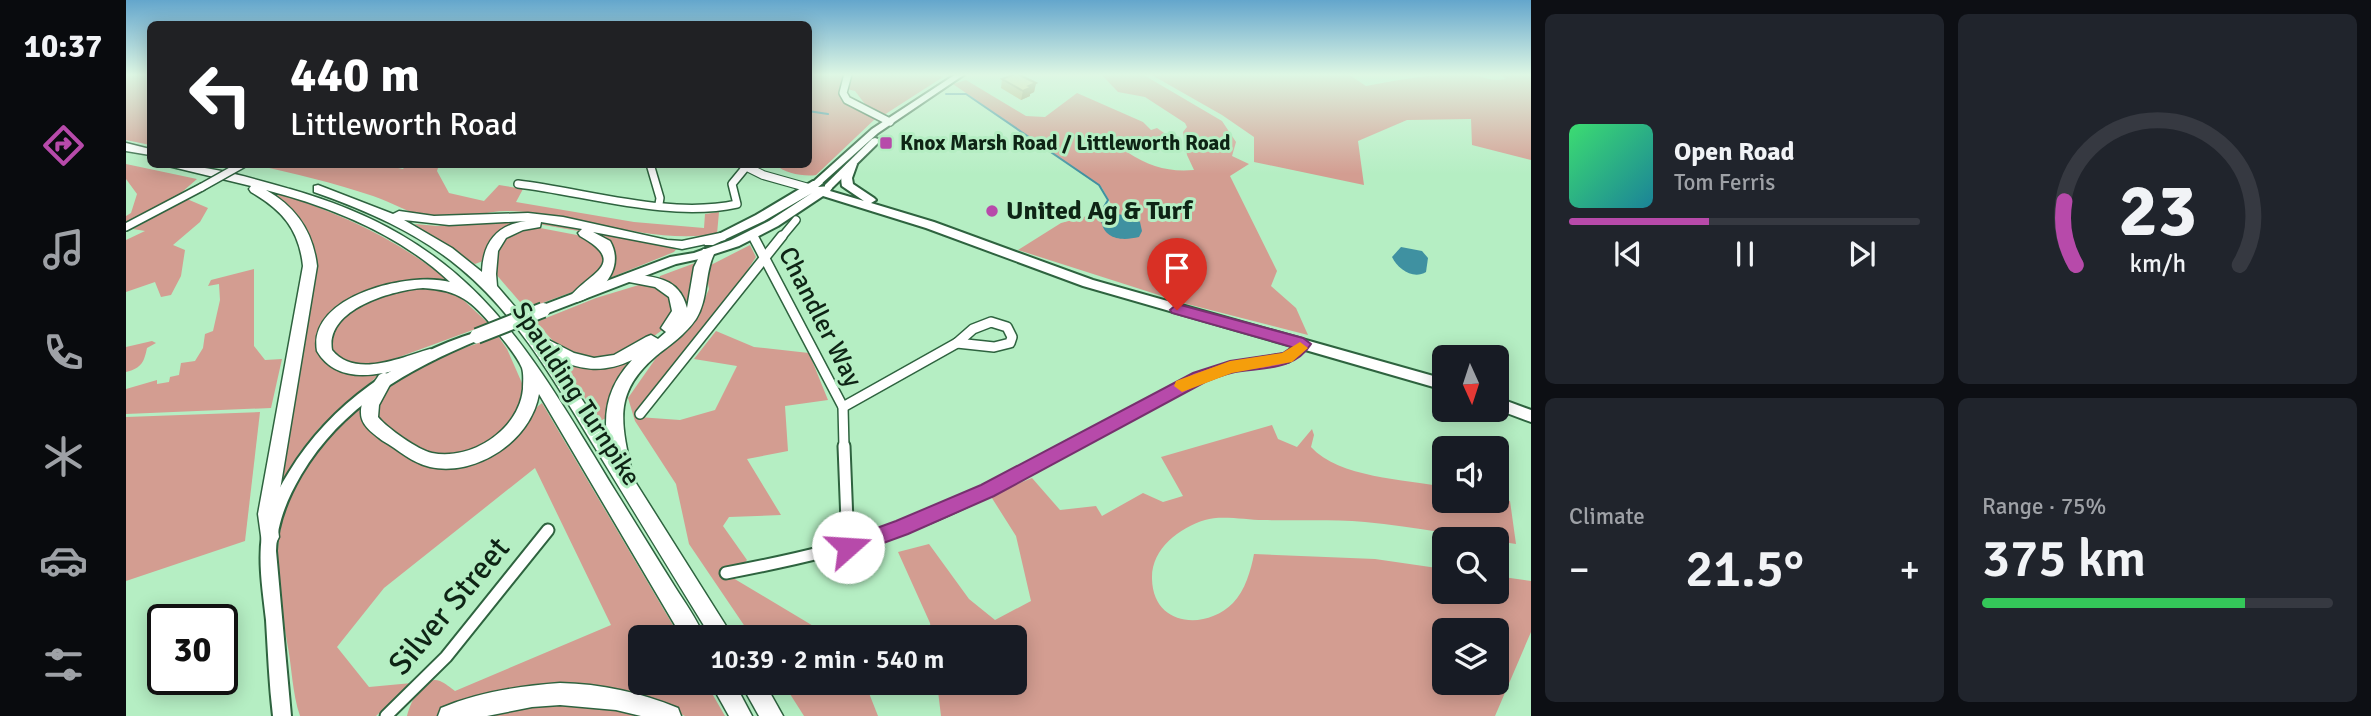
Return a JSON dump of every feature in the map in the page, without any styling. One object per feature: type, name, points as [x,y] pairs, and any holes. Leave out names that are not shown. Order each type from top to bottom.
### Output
[{"type":"highway","points":[[126,147],[147,151]]},
{"type":"highway","points":[[126,156],[147,160]]},
{"type":"highway","name":"Spaulding Turnpike","points":[[184,168],[311,198],[379,226],[432,258],[479,299],[511,336],[531,367],[687,625]]},
{"type":"highway","name":"Spaulding Turnpike","points":[[231,168],[310,187],[365,206],[429,240],[490,287],[533,336],[715,625]]},
{"type":"highway","points":[[238,180],[292,214],[306,237],[310,255],[304,308],[267,514],[269,537]]},
{"type":"highway","points":[[365,206],[430,222],[511,216],[537,217],[667,244],[720,237]]},
{"type":"highway","points":[[490,287],[487,259],[495,242],[518,226],[541,224],[586,233],[605,244],[608,250],[609,266],[604,275],[577,298]]},
{"type":"highway","points":[[625,481],[613,427],[618,393],[638,364],[676,333],[691,314],[699,294],[699,266],[708,253]]},
{"type":"highway","points":[[533,336],[566,358],[585,364],[613,362],[632,354],[670,327],[677,319],[680,306],[676,294],[664,285],[629,278]]},
{"type":"highway","points":[[430,355],[375,369],[351,369],[332,362],[325,353],[323,343],[329,327],[343,311],[364,299],[394,289],[437,284],[479,299]]},
{"type":"highway","points":[[385,379],[369,408],[369,416],[374,425],[419,455],[445,461],[458,460],[488,449],[512,431],[528,405],[531,367]]},
{"type":"highway","points":[[449,716],[515,698],[557,694],[622,700],[670,716]]},
{"type":"highway","points":[[729,695],[741,716]]},
{"type":"highway","points":[[759,695],[772,716]]},
{"type":"main road","points":[[795,215],[865,140],[912,107]]},
{"type":"main road","points":[[674,260],[687,251],[769,214],[819,187],[852,164],[879,137],[887,124]]},
{"type":"main road","points":[[852,164],[846,181],[853,191],[930,225],[1088,283],[1432,382]]},
{"type":"main road","points":[[819,187],[857,204],[930,225]]},
{"type":"main road","points":[[819,187],[896,215]]},
{"type":"main road","points":[[282,716],[270,591],[269,537],[285,491],[306,453],[340,415],[385,379],[430,355],[674,260],[708,253],[828,203],[857,204]]},
{"type":"main road","points":[[1509,408],[1531,416]]},
{"type":"street","points":[[860,107],[887,124]]},
{"type":"street","points":[[126,227],[236,168]]},
{"type":"street","points":[[651,168],[660,198],[659,204]]},
{"type":"street","points":[[518,184],[697,208],[735,206],[737,204],[732,184],[736,175],[746,168]]},
{"type":"street","points":[[749,168],[762,175],[819,187]]},
{"type":"street","points":[[640,414],[795,215]]},
{"type":"street","name":"Chandler Way","points":[[752,234],[843,407],[848,547]]},
{"type":"street","points":[[843,407],[957,342],[973,329],[991,322],[1007,327],[1012,337],[1004,346],[957,342]]},
{"type":"street","points":[[726,573],[848,547],[901,528],[988,491],[1199,378],[1230,368],[1287,358],[1303,344]]},
{"type":"street","name":"Silver Street","points":[[387,715],[446,657],[548,530]]},
{"type":"shaded area","points":[[126,107],[147,107],[147,144],[126,140]]},
{"type":"shaded area","points":[[812,107],[851,107],[875,119],[816,175],[789,172],[780,168],[812,168]]},
{"type":"shaded area","points":[[868,107],[896,107],[884,115]]},
{"type":"shaded area","points":[[987,107],[1012,107],[1026,116],[1045,117],[1058,107],[1110,107],[1143,122],[1151,130],[1157,128],[1167,135],[1161,138],[1134,139],[1127,152],[1159,167],[1194,170],[1187,155],[1183,132],[1187,127],[1161,107],[1199,107],[1222,121],[1236,142],[1232,156],[1249,164],[1230,176],[1277,271],[1271,286],[1296,308],[1308,335],[1187,304],[1018,250],[1061,223],[1095,214],[1111,204],[1102,188]]},
{"type":"shaded area","points":[[1209,107],[1531,107],[1531,160],[1472,145],[1471,119],[1407,120],[1358,141],[1364,185],[1254,162],[1254,137]]},
{"type":"shaded area","points":[[126,164],[197,179],[174,199],[126,225],[126,216],[131,213],[137,194],[126,179]]},
{"type":"shaded area","points":[[268,168],[438,168],[437,171],[449,193],[484,201],[499,185],[523,189],[516,202],[634,222],[704,228],[705,214],[719,212],[717,234],[663,235],[560,217],[507,211],[437,219],[420,215],[380,198]]},
{"type":"shaded area","points":[[279,194],[368,229],[410,253],[449,281],[426,281],[345,307],[321,356],[333,367],[382,370],[381,373],[320,427],[300,452],[281,485],[276,487],[312,243],[296,214],[275,197]]},
{"type":"shaded area","points":[[187,199],[208,208],[200,222],[173,245],[185,250],[181,276],[171,295],[161,297],[155,282],[126,292],[126,240],[145,231],[133,229]]},
{"type":"shaded area","points":[[511,219],[678,247],[674,252],[600,282],[611,263],[590,233],[532,223],[488,247],[483,261],[475,264],[414,224],[438,226]]},
{"type":"shaded area","points":[[535,227],[582,236],[602,249],[605,266],[575,291],[526,309],[495,273],[496,245],[512,232]]},
{"type":"shaded area","points":[[750,245],[756,257],[733,292],[639,407],[638,417],[680,420],[715,410],[737,366],[694,359],[716,331],[754,347],[809,353],[828,400],[785,406],[788,451],[747,459],[781,515],[729,517],[723,526],[747,560],[733,578],[812,625],[744,625],[689,544],[676,484],[635,421],[628,398],[656,358],[679,337],[700,310],[709,289],[705,268]]},
{"type":"shaded area","points":[[695,263],[695,296],[685,318],[630,369],[616,392],[608,417],[600,421],[563,364],[566,362],[590,367],[615,363],[640,354],[662,339],[677,323],[684,306],[679,291],[659,280],[660,276]]},
{"type":"shaded area","points":[[254,269],[254,346],[265,360],[282,359],[271,408],[126,414],[126,389],[157,380],[157,384],[169,382],[170,377],[179,375],[181,363],[195,361],[203,348],[205,334],[213,331],[220,300],[219,284],[208,286],[211,280]]},
{"type":"shaded area","points":[[642,284],[656,284],[676,303],[665,328],[631,353],[601,363],[562,351],[536,322],[596,298]]},
{"type":"shaded area","points":[[430,286],[457,294],[489,324],[375,366],[343,364],[327,346],[339,320],[357,305],[381,295]]},
{"type":"shaded area","points":[[498,336],[507,349],[525,390],[520,415],[478,451],[442,457],[421,451],[377,419],[379,402],[389,388],[405,375],[444,355]]},
{"type":"shaded area","points":[[152,341],[156,343],[147,348],[141,364],[126,372],[126,347]]},
{"type":"shaded area","points":[[370,394],[365,408],[416,460],[466,463],[542,403],[673,625],[628,625],[628,695],[713,695],[725,716],[685,716],[656,703],[465,705],[438,716],[407,716],[414,697],[428,682],[440,681],[455,691],[611,625],[535,468],[384,588],[337,647],[369,687],[412,683],[376,716],[300,716],[282,613],[279,538],[291,493],[303,469],[338,424]]},
{"type":"shaded area","points":[[260,412],[245,541],[126,581],[126,417]]},
{"type":"shaded area","points":[[1272,425],[1278,439],[1297,447],[1312,429],[1314,435],[1311,447],[1338,465],[1373,476],[1432,485],[1432,513],[1509,513],[1510,501],[1516,544],[1509,543],[1509,527],[1432,527],[1432,531],[1327,520],[1205,520],[1186,528],[1168,541],[1156,558],[1152,579],[1161,607],[1171,615],[1195,620],[1209,618],[1233,603],[1244,586],[1254,554],[1375,559],[1432,567],[1432,604],[1509,604],[1509,578],[1531,581],[1531,632],[1509,683],[1509,618],[1432,618],[1432,695],[1504,695],[1495,716],[941,716],[938,695],[1027,695],[1027,625],[930,625],[898,552],[929,544],[969,599],[995,620],[1031,601],[1016,536],[990,495],[1032,478],[1060,510],[1096,506],[1102,516],[1143,493],[1163,502],[1183,496],[1161,457]]},
{"type":"shaded area","points":[[791,695],[870,695],[878,716],[804,716]]},
{"type":"shaded area","points":[[569,701],[653,716],[478,716],[501,709]]},
{"type":"water","points":[[1104,216],[1132,216],[1140,222],[1142,231],[1139,237],[1120,239],[1106,232],[1101,220]]},
{"type":"water","points":[[1401,247],[1422,251],[1428,258],[1426,272],[1411,274],[1398,266],[1392,257]]},
{"type":"waterway","points":[[986,107],[1099,185],[1108,200],[1101,212]]},
{"type":"waterway","points":[[812,112],[828,114]]},
{"type":"slow traffic","points":[[1182,386],[1230,368],[1287,358],[1300,348]]},
{"type":"place","name":"Knox Marsh Road / Littleworth Road","points":[[886,143]]},
{"type":"place","name":"United Ag & Turf","points":[[992,211]]},
{"type":"route","points":[[848,547],[988,491],[1199,378],[1242,365],[1287,358],[1303,344],[1177,310]]}]
